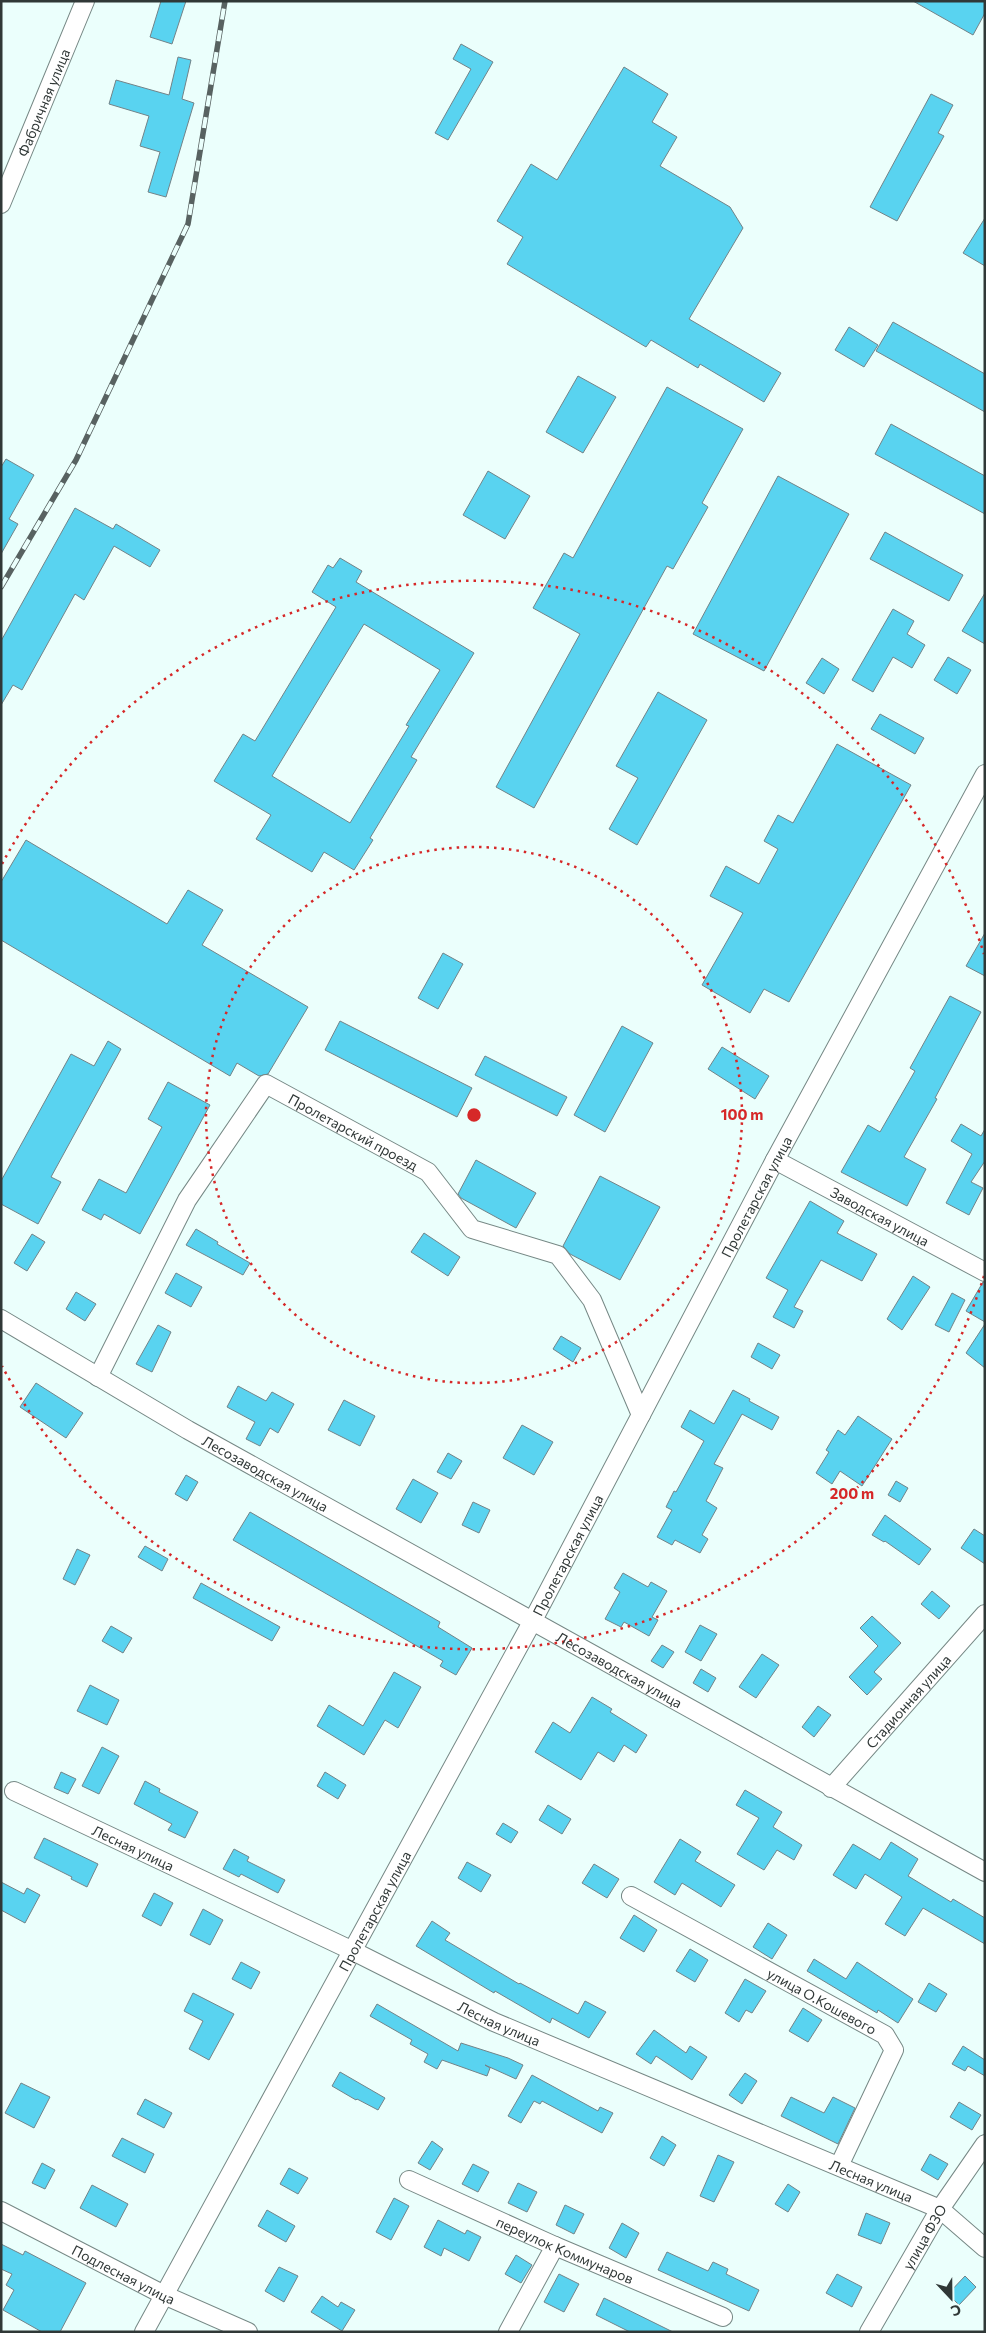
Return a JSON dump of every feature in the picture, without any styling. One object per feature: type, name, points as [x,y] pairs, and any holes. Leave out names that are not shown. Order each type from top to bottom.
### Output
[{"type":"street","name":"Фабричная улица","points":[[1,204],[85,1]]},
{"type":"street","name":"Пролетарская улица","points":[[144,2332],[532,1622],[775,1160],[985,774]]},
{"type":"street","name":"Пролетарский проезд","points":[[98,1377],[187,1200],[266,1084],[428,1172],[472,1229],[558,1255],[592,1300],[641,1415]]},
{"type":"street","name":"Заводская улица","points":[[775,1160],[985,1272]]},
{"type":"street","name":"Лесозаводская улица","points":[[1,1318],[188,1430],[985,1872]]},
{"type":"street","name":"Стадионная улица","points":[[831,1788],[985,1614]]},
{"type":"street","name":"Лесная улица","points":[[14,1791],[353,1951],[494,2022],[940,2209],[985,2248]]},
{"type":"street","name":"улица О.Кошевого","points":[[631,1896],[885,2035],[894,2050],[839,2166]]},
{"type":"street","name":"улица ФЗО","points":[[869,2332],[940,2209],[985,2144]]},
{"type":"street","name":"переулок Коммунаров","points":[[409,2180],[555,2246],[724,2317]]},
{"type":"street","name":"Подлесная улица","points":[[1,2210],[164,2295],[248,2332]]},
{"type":"street","points":[[508,2332],[555,2246]]},
{"type":"building","points":[[161,1],[186,1],[172,44],[150,37]]},
{"type":"building","points":[[913,1],[985,1],[985,13],[973,35]]},
{"type":"building","points":[[461,44],[493,62],[448,140],[435,133],[471,69],[453,59]]},
{"type":"building","points":[[178,57],[191,60],[182,99],[194,103],[166,197],[148,192],[160,152],[140,146],[149,116],[109,104],[116,80],[169,95]]},
{"type":"building","points":[[624,67],[668,94],[652,122],[677,137],[660,166],[730,207],[743,228],[689,319],[781,373],[764,402],[700,364],[698,368],[651,340],[646,347],[507,264],[523,237],[497,221],[531,164],[557,180]]},
{"type":"building","points":[[931,94],[953,105],[938,133],[944,136],[897,221],[870,207]]},
{"type":"building","points":[[985,218],[985,266],[963,253]]},
{"type":"building","points":[[893,322],[985,374],[985,412],[876,351]]},
{"type":"building","points":[[849,327],[878,345],[864,367],[835,350]]},
{"type":"building","points":[[578,376],[616,397],[583,453],[546,432]]},
{"type":"building","points":[[667,387],[743,429],[702,503],[708,507],[673,569],[667,566],[534,808],[496,787],[580,634],[533,608],[564,553],[573,558]]},
{"type":"building","points":[[891,424],[985,476],[985,514],[875,454]]},
{"type":"building","points":[[6,459],[34,475],[9,519],[18,524],[1,554],[1,467]]},
{"type":"building","points":[[488,471],[530,496],[505,539],[463,515]]},
{"type":"building","points":[[778,476],[849,514],[764,671],[693,634]]},
{"type":"building","points":[[75,508],[113,529],[116,524],[160,550],[150,567],[114,546],[84,600],[75,594],[22,690],[13,685],[1,705],[1,641]]},
{"type":"building","points":[[885,532],[963,575],[949,601],[870,559]]},
{"type":"building","points":[[340,558],[362,571],[356,582],[474,653],[411,757],[417,760],[370,838],[373,840],[354,870],[324,852],[312,872],[256,839],[271,815],[214,781],[243,734],[255,741],[336,607],[312,592],[328,565],[333,568]],"holes":[[[364,624],[440,670],[406,725],[409,726],[350,823],[272,776]]]},
{"type":"building","points":[[985,593],[985,644],[962,631]]},
{"type":"building","points":[[893,609],[914,621],[907,634],[925,645],[912,668],[893,657],[873,692],[852,680]]},
{"type":"building","points":[[948,657],[971,670],[957,694],[934,680]]},
{"type":"building","points":[[822,658],[839,669],[824,694],[806,683]]},
{"type":"building","points":[[658,692],[707,720],[637,845],[609,829],[638,778],[616,766]]},
{"type":"building","points":[[880,714],[924,738],[915,754],[871,729]]},
{"type":"building","points":[[837,744],[911,785],[789,1002],[764,989],[750,1013],[702,985],[743,913],[710,896],[726,866],[759,884],[778,849],[764,841],[778,815],[793,823]]},
{"type":"building","points":[[26,840],[167,924],[188,890],[223,910],[202,945],[308,1007],[268,1074],[259,1076],[237,1063],[230,1076],[1,940],[1,882]]},
{"type":"building","points":[[985,933],[985,976],[966,966]]},
{"type":"building","points":[[443,953],[463,964],[438,1009],[418,998]]},
{"type":"building","points":[[950,996],[981,1012],[935,1098],[937,1099],[904,1157],[926,1169],[907,1206],[841,1172],[868,1125],[880,1132],[915,1071],[910,1068]]},
{"type":"building","points":[[340,1021],[472,1088],[457,1117],[325,1050]]},
{"type":"building","points":[[622,1026],[653,1043],[605,1132],[574,1115]]},
{"type":"building","points":[[108,1041],[121,1049],[51,1177],[61,1182],[38,1224],[1,1204],[1,1181],[71,1054],[94,1066]]},
{"type":"building","points":[[722,1047],[769,1076],[755,1099],[708,1069]]},
{"type":"building","points":[[485,1056],[567,1097],[557,1116],[475,1075]]},
{"type":"building","points":[[168,1082],[210,1105],[140,1234],[104,1214],[101,1220],[82,1210],[99,1179],[126,1193],[162,1127],[148,1119]]},
{"type":"building","points":[[961,1124],[981,1136],[985,1129],[985,1161],[971,1182],[983,1188],[969,1215],[946,1203],[972,1154],[951,1141]]},
{"type":"building","points":[[476,1160],[536,1193],[516,1228],[461,1198],[458,1194]]},
{"type":"building","points":[[600,1176],[660,1207],[620,1280],[570,1254],[563,1246]]},
{"type":"building","points":[[810,1201],[844,1221],[837,1233],[877,1254],[862,1281],[821,1260],[794,1307],[803,1311],[794,1328],[773,1317],[788,1290],[766,1278]]},
{"type":"building","points":[[196,1229],[218,1242],[217,1244],[250,1263],[243,1275],[186,1245]]},
{"type":"building","points":[[424,1233],[460,1257],[448,1276],[411,1252]]},
{"type":"building","points":[[32,1234],[45,1242],[27,1271],[14,1263]]},
{"type":"building","points":[[176,1273],[202,1287],[191,1307],[165,1293]]},
{"type":"building","points":[[913,1276],[930,1287],[902,1330],[887,1319]]},
{"type":"building","points":[[983,1282],[985,1283],[985,1322],[966,1311]]},
{"type":"building","points":[[76,1292],[96,1304],[85,1321],[66,1309]]},
{"type":"building","points":[[952,1293],[965,1300],[949,1332],[935,1325]]},
{"type":"building","points":[[985,1324],[985,1368],[966,1353]]},
{"type":"building","points":[[158,1325],[171,1332],[152,1372],[136,1364]]},
{"type":"building","points":[[561,1336],[581,1348],[573,1362],[553,1349]]},
{"type":"building","points":[[758,1343],[780,1355],[772,1369],[751,1357]]},
{"type":"building","points":[[36,1383],[83,1413],[66,1438],[20,1407]]},
{"type":"building","points":[[238,1386],[266,1401],[272,1392],[294,1404],[278,1433],[270,1428],[260,1446],[246,1439],[255,1422],[227,1407]]},
{"type":"building","points":[[733,1390],[779,1417],[772,1430],[742,1414],[714,1464],[723,1468],[706,1501],[717,1508],[702,1535],[708,1539],[700,1553],[675,1540],[672,1545],[657,1537],[672,1510],[666,1507],[704,1441],[681,1427],[690,1410],[714,1424]]},
{"type":"building","points":[[344,1400],[375,1416],[360,1446],[328,1430]]},
{"type":"building","points":[[858,1416],[892,1439],[862,1486],[840,1471],[832,1484],[816,1473],[829,1452],[826,1450],[838,1430],[845,1435]]},
{"type":"building","points":[[522,1425],[553,1442],[534,1475],[503,1458]]},
{"type":"building","points":[[448,1453],[462,1461],[451,1479],[437,1472]]},
{"type":"building","points":[[186,1475],[198,1482],[187,1501],[175,1494]]},
{"type":"building","points":[[413,1479],[438,1493],[421,1523],[396,1509]]},
{"type":"building","points":[[896,1481],[908,1488],[900,1502],[888,1495]]},
{"type":"building","points":[[473,1502],[490,1510],[479,1533],[462,1525]]},
{"type":"building","points":[[250,1512],[440,1622],[438,1627],[472,1648],[456,1675],[440,1666],[443,1661],[233,1540]]},
{"type":"building","points":[[885,1515],[931,1549],[919,1565],[885,1541],[872,1535]]},
{"type":"building","points":[[974,1529],[985,1536],[985,1564],[961,1548]]},
{"type":"building","points":[[145,1546],[168,1559],[162,1571],[138,1557]]},
{"type":"building","points":[[77,1549],[90,1555],[75,1585],[63,1579]]},
{"type":"building","points":[[623,1573],[648,1587],[651,1582],[667,1591],[652,1617],[658,1620],[649,1636],[624,1622],[621,1627],[605,1619],[620,1592],[614,1588]]},
{"type":"building","points":[[201,1583],[280,1627],[272,1641],[193,1598]]},
{"type":"building","points":[[932,1591],[950,1606],[939,1619],[921,1604]]},
{"type":"building","points":[[872,1616],[901,1643],[874,1672],[882,1679],[867,1695],[849,1677],[878,1646],[860,1628]]},
{"type":"building","points":[[700,1625],[717,1634],[701,1661],[685,1652]]},
{"type":"building","points":[[111,1626],[132,1638],[123,1653],[102,1641]]},
{"type":"building","points":[[662,1645],[674,1652],[663,1668],[651,1661]]},
{"type":"building","points":[[762,1654],[779,1665],[756,1698],[739,1687]]},
{"type":"building","points":[[701,1669],[716,1678],[708,1692],[693,1683]]},
{"type":"building","points":[[394,1672],[421,1687],[398,1728],[385,1720],[364,1755],[317,1726],[329,1705],[363,1726]]},
{"type":"building","points":[[90,1685],[119,1700],[107,1725],[77,1711]]},
{"type":"building","points":[[592,1697],[612,1709],[610,1712],[647,1735],[636,1753],[624,1745],[614,1762],[598,1752],[581,1780],[535,1752],[553,1722],[570,1733]]},
{"type":"building","points":[[818,1706],[831,1715],[814,1737],[802,1727]]},
{"type":"building","points":[[102,1747],[119,1756],[99,1794],[82,1786]]},
{"type":"building","points":[[61,1772],[76,1779],[68,1794],[54,1788]]},
{"type":"building","points":[[325,1772],[346,1785],[338,1799],[317,1786]]},
{"type":"building","points":[[145,1781],[160,1789],[159,1792],[198,1812],[185,1838],[168,1830],[172,1824],[134,1804]]},
{"type":"building","points":[[745,1790],[782,1812],[773,1827],[802,1845],[794,1860],[777,1850],[764,1870],[737,1854],[759,1818],[736,1805]]},
{"type":"building","points":[[548,1805],[571,1819],[562,1834],[539,1820]]},
{"type":"building","points":[[503,1823],[518,1832],[511,1843],[496,1834]]},
{"type":"building","points":[[44,1838],[98,1864],[87,1887],[71,1879],[72,1877],[34,1858]]},
{"type":"building","points":[[680,1839],[701,1852],[695,1861],[735,1885],[721,1907],[682,1883],[675,1895],[654,1882]]},
{"type":"building","points":[[891,1842],[918,1859],[908,1876],[951,1902],[953,1899],[985,1918],[985,1944],[923,1908],[905,1936],[885,1924],[902,1897],[865,1874],[856,1889],[833,1875],[853,1844],[880,1860]]},
{"type":"building","points":[[234,1849],[249,1857],[247,1861],[285,1880],[278,1893],[241,1874],[239,1877],[223,1869]]},
{"type":"building","points":[[467,1862],[491,1875],[481,1892],[458,1878]]},
{"type":"building","points":[[594,1864],[619,1879],[607,1898],[582,1883]]},
{"type":"building","points":[[1,1882],[24,1894],[27,1888],[40,1895],[25,1923],[1,1910]]},
{"type":"building","points":[[154,1893],[173,1903],[161,1926],[142,1916]]},
{"type":"building","points":[[203,1909],[223,1920],[210,1945],[190,1935]]},
{"type":"building","points":[[634,1915],[657,1930],[644,1952],[620,1938]]},
{"type":"building","points":[[432,1921],[450,1933],[445,1940],[519,1984],[578,2014],[585,2001],[606,2012],[589,2038],[552,2018],[550,2023],[495,1991],[494,1993],[416,1946]]},
{"type":"building","points":[[768,1923],[787,1935],[772,1959],[753,1947]]},
{"type":"building","points":[[690,1949],[708,1960],[695,1982],[676,1971]]},
{"type":"building","points":[[814,1959],[846,1979],[857,1962],[913,1999],[898,2023],[878,2010],[877,2013],[807,1971]]},
{"type":"building","points":[[241,1962],[260,1972],[251,1989],[232,1979]]},
{"type":"building","points":[[745,1979],[766,1991],[752,2013],[746,2010],[739,2022],[725,2013]]},
{"type":"building","points":[[929,1983],[947,1994],[936,2012],[918,2002]]},
{"type":"building","points":[[193,1993],[234,2014],[209,2060],[189,2049],[203,2021],[184,2011]]},
{"type":"building","points":[[377,2004],[458,2051],[461,2043],[508,2058],[523,2065],[516,2079],[485,2065],[490,2068],[487,2076],[442,2060],[437,2069],[424,2062],[428,2054],[410,2044],[412,2040],[370,2016]]},
{"type":"building","points":[[803,2008],[822,2020],[808,2042],[789,2031]]},
{"type":"building","points":[[654,2030],[686,2053],[690,2046],[707,2057],[692,2080],[656,2056],[651,2064],[636,2054]]},
{"type":"building","points":[[963,2046],[985,2060],[985,2076],[968,2066],[965,2071],[952,2064]]},
{"type":"building","points":[[340,2072],[385,2098],[378,2110],[332,2086]]},
{"type":"building","points":[[745,2073],[757,2081],[742,2104],[729,2095]]},
{"type":"building","points":[[532,2075],[598,2111],[600,2107],[613,2113],[602,2133],[542,2101],[540,2104],[534,2101],[521,2123],[508,2116]]},
{"type":"building","points":[[21,2083],[50,2097],[34,2128],[5,2113]]},
{"type":"building","points":[[791,2097],[824,2113],[833,2097],[855,2108],[838,2144],[781,2116]]},
{"type":"building","points":[[145,2099],[172,2113],[164,2128],[137,2114]]},
{"type":"building","points":[[959,2102],[981,2115],[972,2130],[950,2117]]},
{"type":"building","points":[[662,2136],[676,2145],[664,2166],[650,2158]]},
{"type":"building","points":[[122,2138],[154,2154],[145,2173],[112,2156]]},
{"type":"building","points":[[432,2141],[443,2149],[430,2170],[418,2163]]},
{"type":"building","points":[[930,2154],[948,2164],[938,2180],[921,2170]]},
{"type":"building","points":[[718,2155],[734,2162],[714,2202],[700,2196]]},
{"type":"building","points":[[42,2163],[55,2170],[45,2189],[32,2183]]},
{"type":"building","points":[[473,2164],[489,2172],[478,2192],[462,2184]]},
{"type":"building","points":[[289,2168],[308,2178],[298,2194],[280,2184]]},
{"type":"building","points":[[518,2183],[537,2192],[527,2212],[508,2203]]},
{"type":"building","points":[[788,2184],[800,2192],[788,2212],[775,2204]]},
{"type":"building","points":[[92,2185],[128,2204],[116,2227],[80,2208]]},
{"type":"building","points":[[394,2198],[409,2206],[391,2240],[376,2232]]},
{"type":"building","points":[[565,2205],[584,2214],[574,2234],[556,2225]]},
{"type":"building","points":[[267,2210],[295,2226],[286,2242],[258,2226]]},
{"type":"building","points":[[866,2213],[890,2223],[881,2244],[858,2235]]},
{"type":"building","points":[[438,2220],[465,2234],[467,2230],[481,2237],[469,2261],[444,2248],[441,2256],[424,2247]]},
{"type":"building","points":[[622,2223],[639,2233],[626,2258],[609,2248]]},
{"type":"building","points":[[1,2244],[23,2255],[25,2251],[86,2283],[60,2332],[42,2332],[3,2310],[14,2290],[6,2285],[12,2274],[1,2269]]},
{"type":"building","points":[[667,2252],[708,2271],[713,2262],[728,2269],[726,2274],[759,2290],[749,2311],[658,2270]]},
{"type":"building","points":[[516,2255],[532,2265],[521,2283],[505,2274]]},
{"type":"building","points":[[279,2267],[298,2276],[284,2302],[265,2291]]},
{"type":"building","points":[[559,2274],[579,2284],[564,2312],[544,2302]]},
{"type":"building","points":[[837,2274],[862,2287],[852,2307],[826,2293]]},
{"type":"building","points":[[965,2276],[976,2287],[959,2305],[948,2294]]},
{"type":"building","points":[[322,2296],[338,2307],[341,2302],[355,2310],[342,2331],[311,2312]]},
{"type":"building","points":[[604,2298],[673,2332],[630,2332],[596,2315]]},
{"type":"railway","points":[[1,587],[76,460],[188,224],[225,1]]}]
